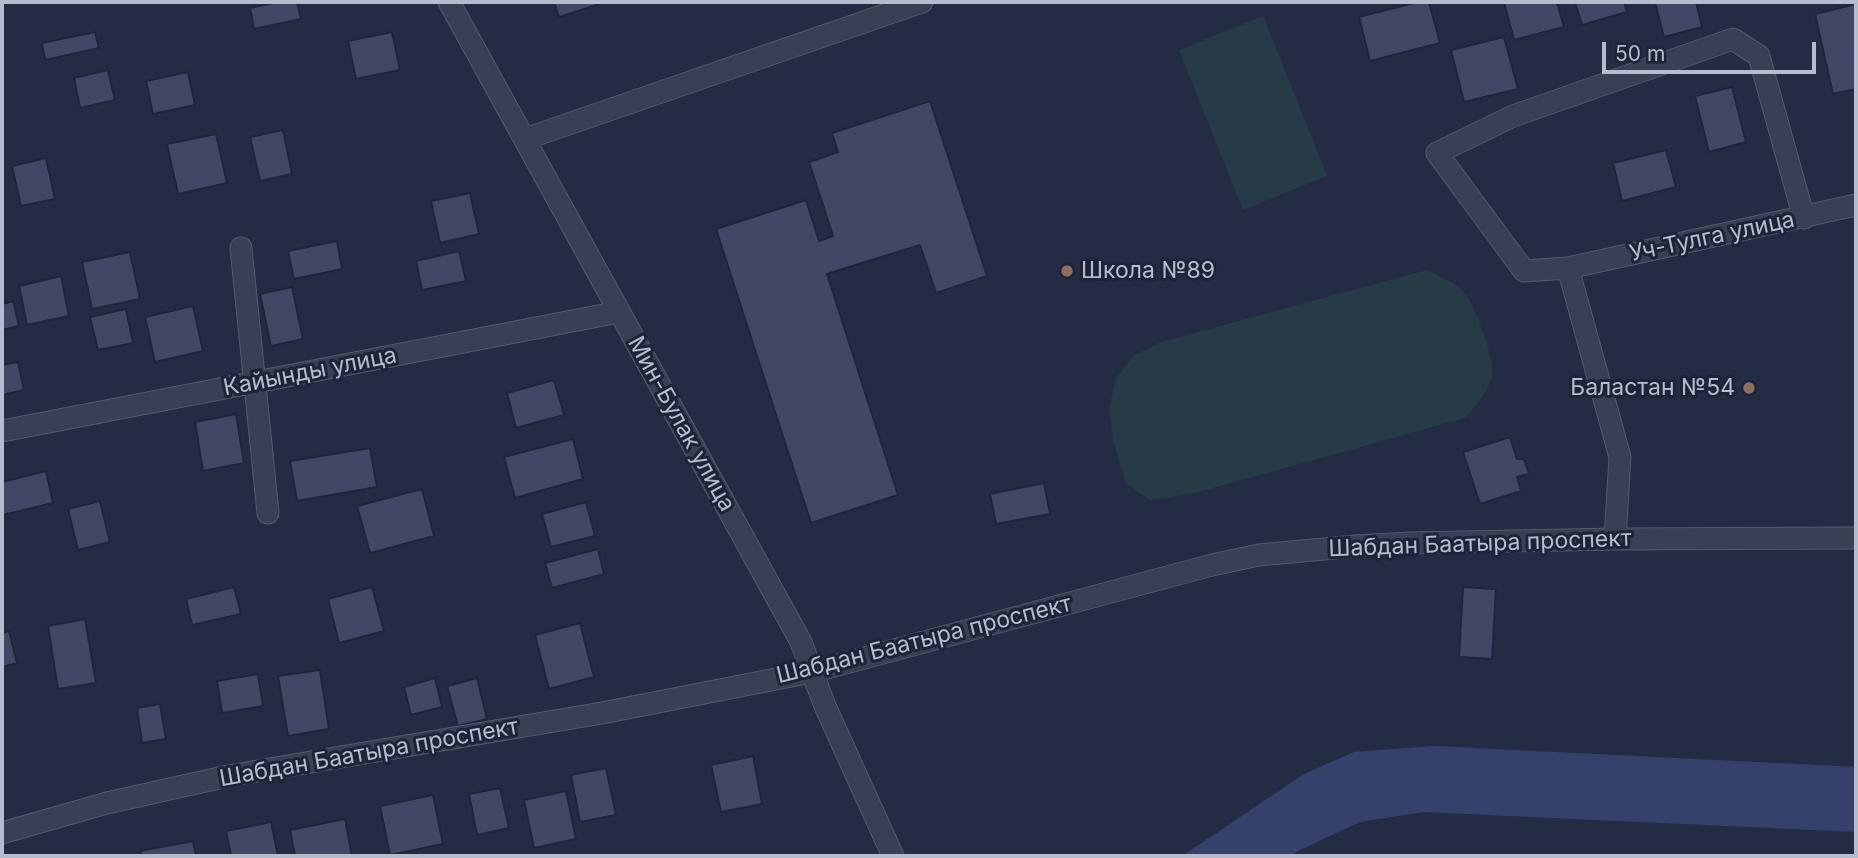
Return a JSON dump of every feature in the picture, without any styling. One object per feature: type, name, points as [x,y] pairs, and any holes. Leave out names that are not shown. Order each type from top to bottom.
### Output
[{"type":"street","name":"Мин-Булак улица","points":[[449,2],[801,642],[825,706],[892,856]]},
{"type":"street","points":[[525,139],[922,2]]},
{"type":"street","name":"Уч-Тулга улица","points":[[1804,218],[1759,56],[1732,39],[1513,116],[1437,153],[1524,271],[1568,268],[1804,218],[1856,205]]},
{"type":"street","points":[[241,248],[268,513]]},
{"type":"street","points":[[1568,268],[1620,457],[1615,539]]},
{"type":"street","name":"Кайынды улица","points":[[2,431],[619,312]]},
{"type":"street","name":"Шабдан Баатыра проспект","points":[[2,833],[107,803],[228,776],[602,713],[812,672],[1212,565],[1259,555],[1411,543],[1856,538]]},
{"type":"shaded area","points":[[1263,16],[1327,176],[1243,210],[1179,50]]},
{"type":"shaded area","points":[[1427,270],[1461,289],[1472,305],[1491,358],[1490,383],[1465,418],[1191,494],[1150,500],[1126,483],[1113,440],[1109,408],[1116,379],[1133,356],[1161,342]]},
{"type":"water","points":[[1434,746],[1856,767],[1856,832],[1423,812],[1360,822],[1290,856],[1182,856],[1304,774],[1354,752]]},
{"type":"building","points":[[278,2],[297,2],[301,19],[254,29],[250,8]]},
{"type":"building","points":[[554,2],[606,2],[559,17]]},
{"type":"building","points":[[1418,2],[1429,2],[1440,43],[1370,61],[1359,17]]},
{"type":"building","points":[[1504,2],[1557,2],[1564,27],[1514,40]]},
{"type":"building","points":[[1575,2],[1624,2],[1627,12],[1582,25]]},
{"type":"building","points":[[1655,2],[1696,2],[1702,27],[1664,37]]},
{"type":"building","points":[[1856,4],[1856,89],[1833,94],[1815,14]]},
{"type":"building","points":[[95,32],[99,48],[45,60],[42,43]]},
{"type":"building","points":[[392,32],[400,70],[356,79],[348,41]]},
{"type":"building","points":[[1504,37],[1518,89],[1464,102],[1451,50]]},
{"type":"building","points":[[108,70],[115,100],[80,108],[74,78]]},
{"type":"building","points":[[188,72],[195,105],[153,114],[146,81]]},
{"type":"building","points":[[1732,87],[1746,142],[1709,152],[1695,96]]},
{"type":"building","points":[[930,101],[987,276],[936,293],[920,245],[827,274],[898,495],[811,523],[716,229],[806,200],[819,241],[833,236],[809,162],[838,152],[832,133]]},
{"type":"building","points":[[283,130],[292,174],[260,181],[250,137]]},
{"type":"building","points":[[216,134],[227,183],[178,194],[167,144]]},
{"type":"building","points":[[1666,150],[1676,187],[1622,201],[1613,163]]},
{"type":"building","points":[[46,158],[55,199],[21,206],[12,166]]},
{"type":"building","points":[[470,193],[479,234],[440,243],[431,201]]},
{"type":"building","points":[[337,241],[342,269],[294,279],[288,251]]},
{"type":"building","points":[[459,251],[466,281],[422,290],[416,261]]},
{"type":"building","points":[[130,252],[140,299],[92,309],[82,262]]},
{"type":"building","points":[[61,276],[69,316],[27,325],[19,286]]},
{"type":"building","points":[[292,287],[303,339],[271,346],[260,294]]},
{"type":"building","points":[[13,301],[19,326],[2,330],[2,304]]},
{"type":"building","points":[[193,306],[203,351],[155,362],[145,317]]},
{"type":"building","points":[[126,309],[133,343],[98,350],[90,317]]},
{"type":"building","points":[[18,362],[24,390],[2,395],[2,365]]},
{"type":"building","points":[[554,380],[564,415],[516,428],[507,393]]},
{"type":"building","points":[[236,414],[244,463],[203,471],[195,422]]},
{"type":"building","points":[[1510,437],[1517,459],[1524,459],[1529,474],[1517,477],[1521,491],[1480,504],[1463,452]]},
{"type":"building","points":[[573,439],[583,479],[515,498],[504,457]]},
{"type":"building","points":[[370,448],[377,487],[297,501],[290,461]]},
{"type":"building","points":[[46,471],[53,503],[3,515],[2,482]]},
{"type":"building","points":[[1044,483],[1050,514],[996,524],[990,494]]},
{"type":"building","points":[[422,489],[434,536],[370,553],[357,506]]},
{"type":"building","points":[[100,501],[110,542],[78,550],[68,509]]},
{"type":"building","points":[[586,502],[595,536],[551,547],[542,514]]},
{"type":"building","points":[[598,549],[604,574],[552,588],[545,563]]},
{"type":"building","points":[[234,587],[241,614],[192,625],[186,599]]},
{"type":"building","points":[[372,587],[384,631],[339,643],[328,599]]},
{"type":"building","points":[[1463,587],[1496,589],[1492,659],[1459,657]]},
{"type":"building","points":[[85,619],[96,683],[58,689],[48,626]]},
{"type":"building","points":[[580,623],[594,677],[549,689],[535,635]]},
{"type":"building","points":[[9,631],[17,663],[2,667],[2,633]]},
{"type":"building","points":[[320,670],[329,729],[288,736],[278,676]]},
{"type":"building","points":[[258,674],[263,706],[222,713],[217,681]]},
{"type":"building","points":[[435,678],[442,707],[411,715],[404,687]]},
{"type":"building","points":[[477,678],[487,719],[458,726],[447,686]]},
{"type":"building","points":[[160,704],[166,739],[142,743],[137,708]]},
{"type":"building","points":[[753,756],[762,804],[721,812],[711,765]]},
{"type":"building","points":[[606,768],[616,815],[580,822],[571,775]]},
{"type":"building","points":[[500,788],[509,828],[477,835],[469,794]]},
{"type":"building","points":[[566,791],[576,839],[534,848],[524,800]]},
{"type":"building","points":[[433,795],[443,844],[390,855],[380,806]]},
{"type":"building","points":[[345,819],[352,856],[295,856],[290,830]]},
{"type":"building","points":[[271,822],[278,856],[231,856],[226,831]]},
{"type":"building","points":[[193,841],[196,856],[141,856],[140,851]]},
{"type":"place","name":"Школа №89","points":[[1067,271]]},
{"type":"place","name":"Баластан №54","points":[[1749,388]]}]
